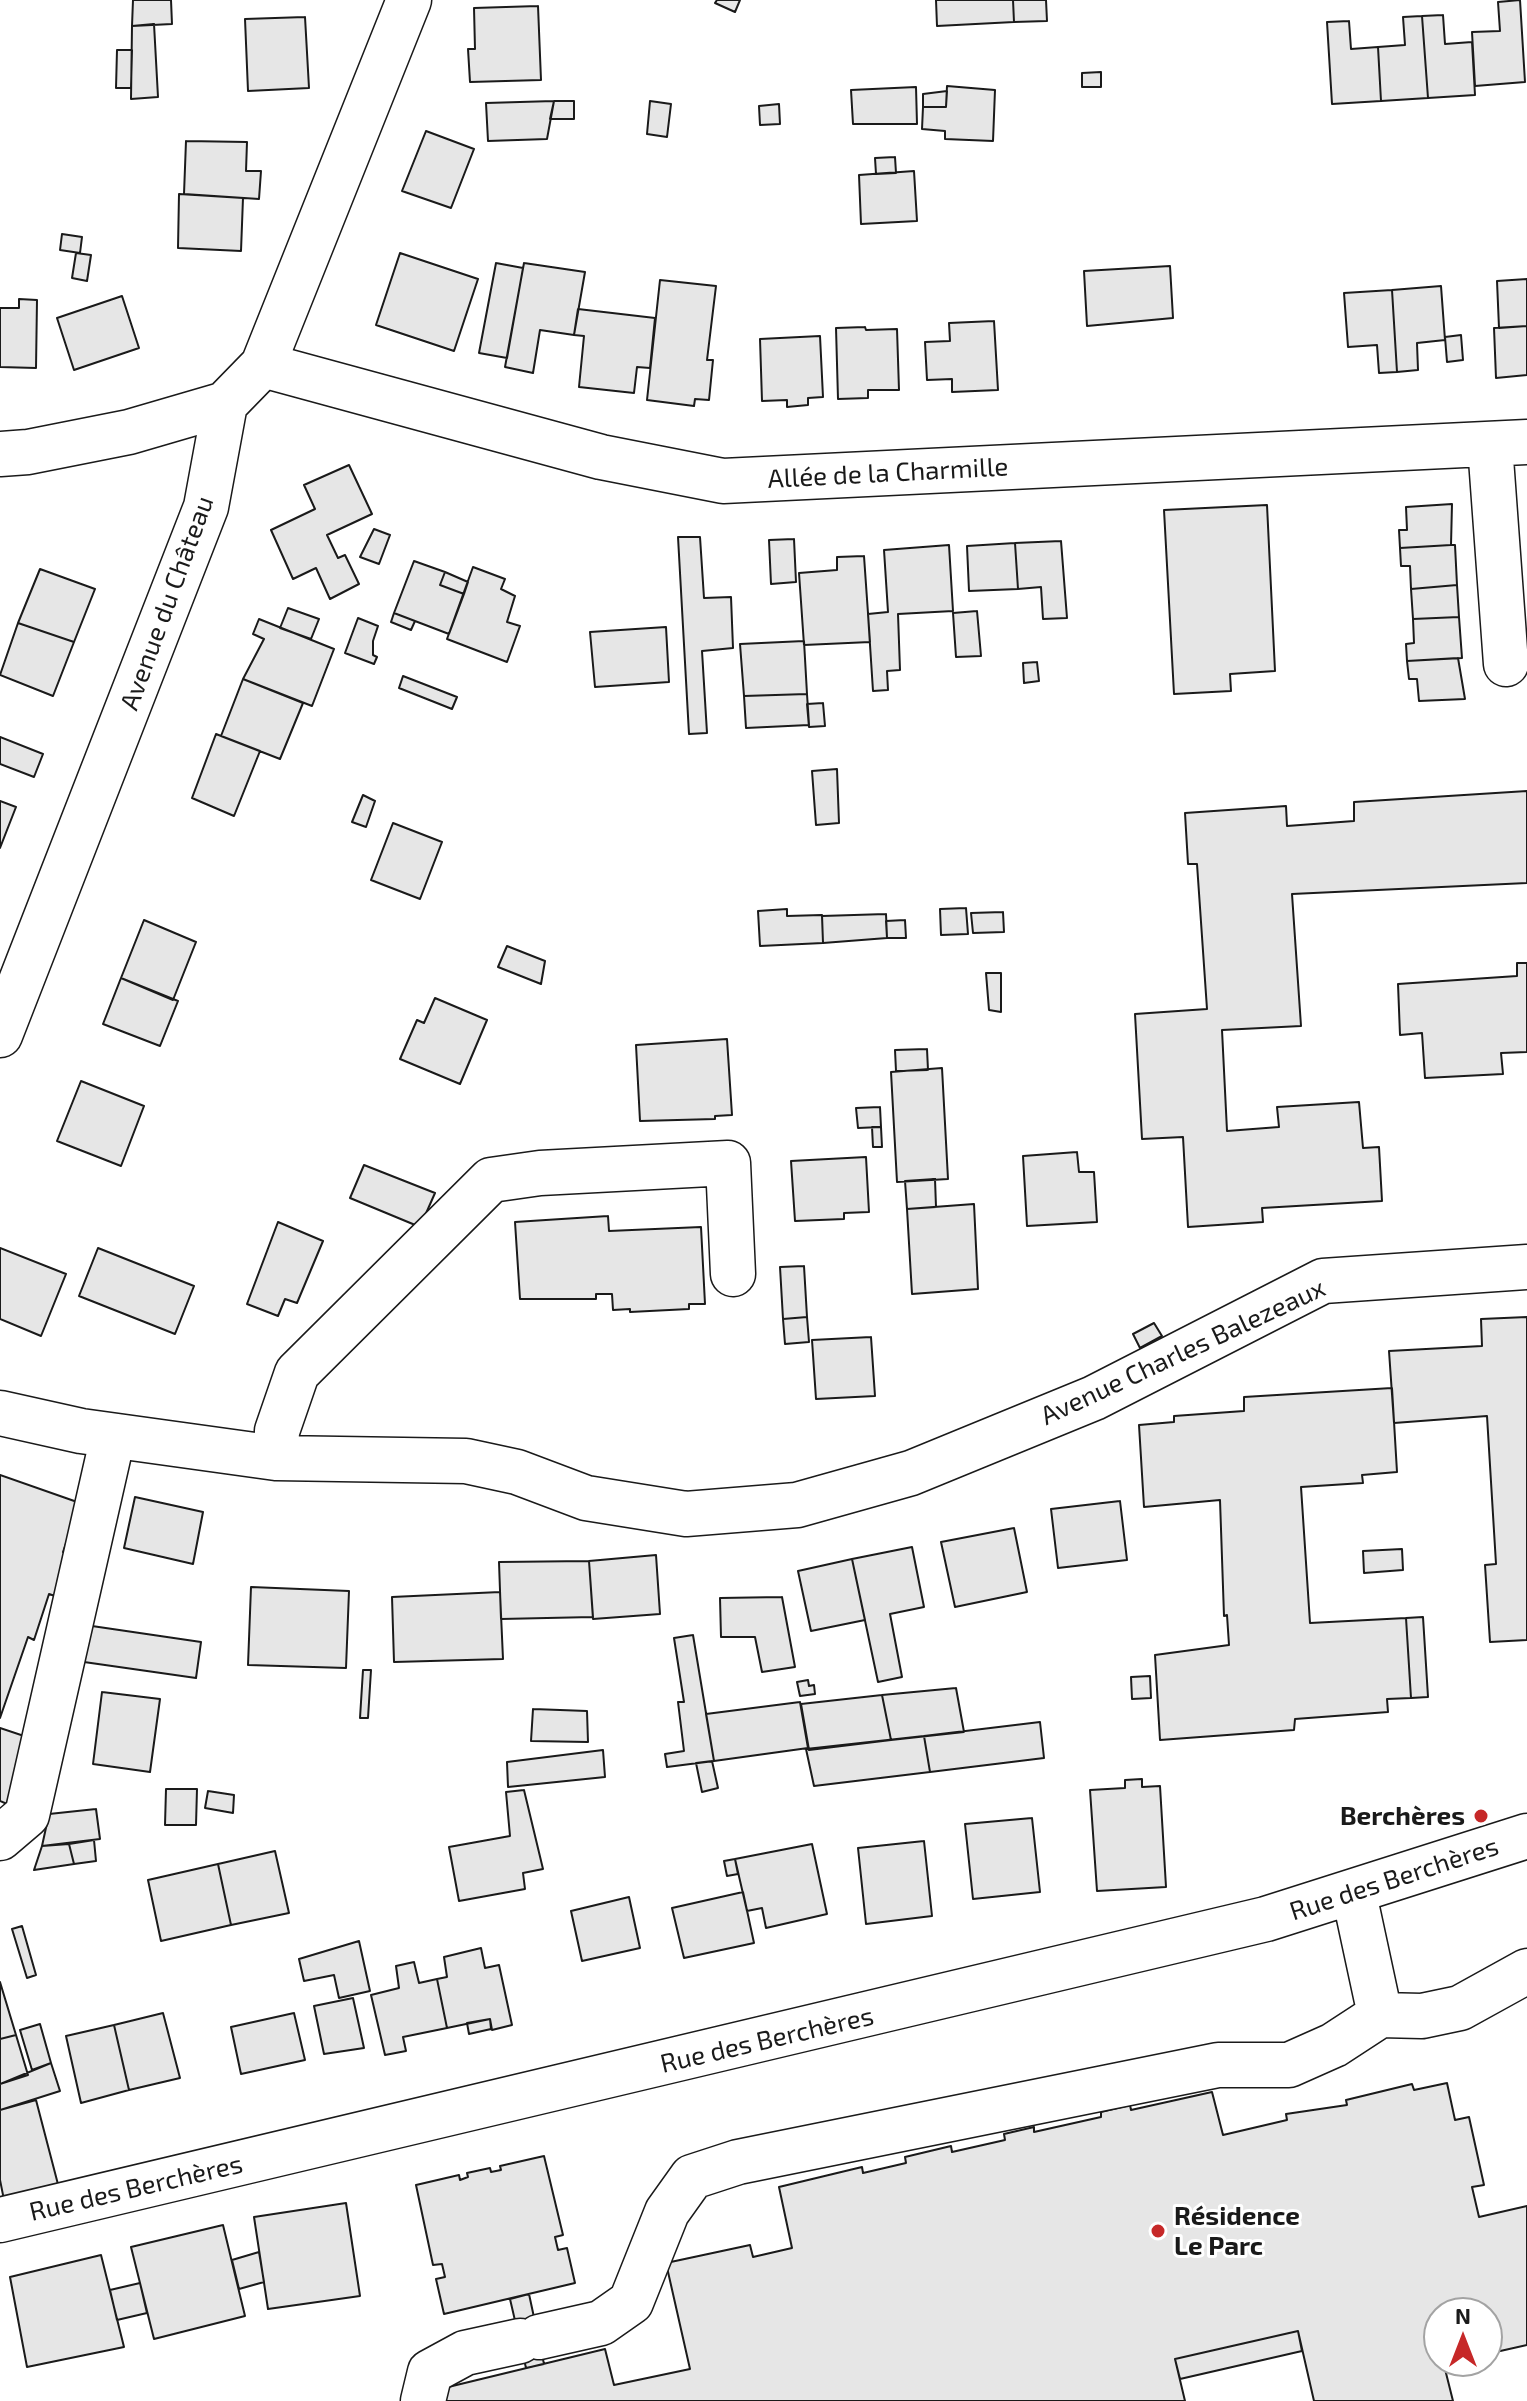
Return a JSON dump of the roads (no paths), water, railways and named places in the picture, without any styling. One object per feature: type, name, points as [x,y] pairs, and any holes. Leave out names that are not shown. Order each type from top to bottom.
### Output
[{"type":"street","points":[[0,454],[28,452],[129,432],[225,404],[263,365],[409,0]]},
{"type":"street","name":"Allée de la Charmille","points":[[263,365],[601,457],[723,481],[1508,444]]},
{"type":"street","name":"Avenue du Château","points":[[0,1035],[206,507],[225,404]]},
{"type":"street","points":[[1506,664],[1514,597],[1508,444]]},
{"type":"street","points":[[276,1458],[277,1431],[297,1373],[491,1180],[540,1173],[728,1163],[733,1274]]},
{"type":"street","name":"Avenue Charles Balezeaux","points":[[0,1413],[113,1436],[276,1458],[466,1461],[517,1472],[586,1498],[686,1514],[797,1505],[911,1473],[1094,1398],[1323,1281],[1527,1267]]},
{"type":"street","points":[[0,1838],[27,1815],[113,1436]]},
{"type":"street","name":"Rue des Berchères","points":[[0,2220],[1056,1972],[1354,1894],[1527,1836]]},
{"type":"street","points":[[1354,1894],[1380,2015]]},
{"type":"street","points":[[423,2401],[430,2372],[465,2353],[601,2323],[631,2302],[667,2212],[692,2177],[738,2162],[1218,2065],[1289,2065],[1334,2045],[1380,2015],[1422,2016],[1460,2008],[1527,1971]]},
{"type":"place","name":"Berchères","points":[[1481,1816]]},
{"type":"place","name":"Résidence Le Parc","points":[[1158,2231]]}]
